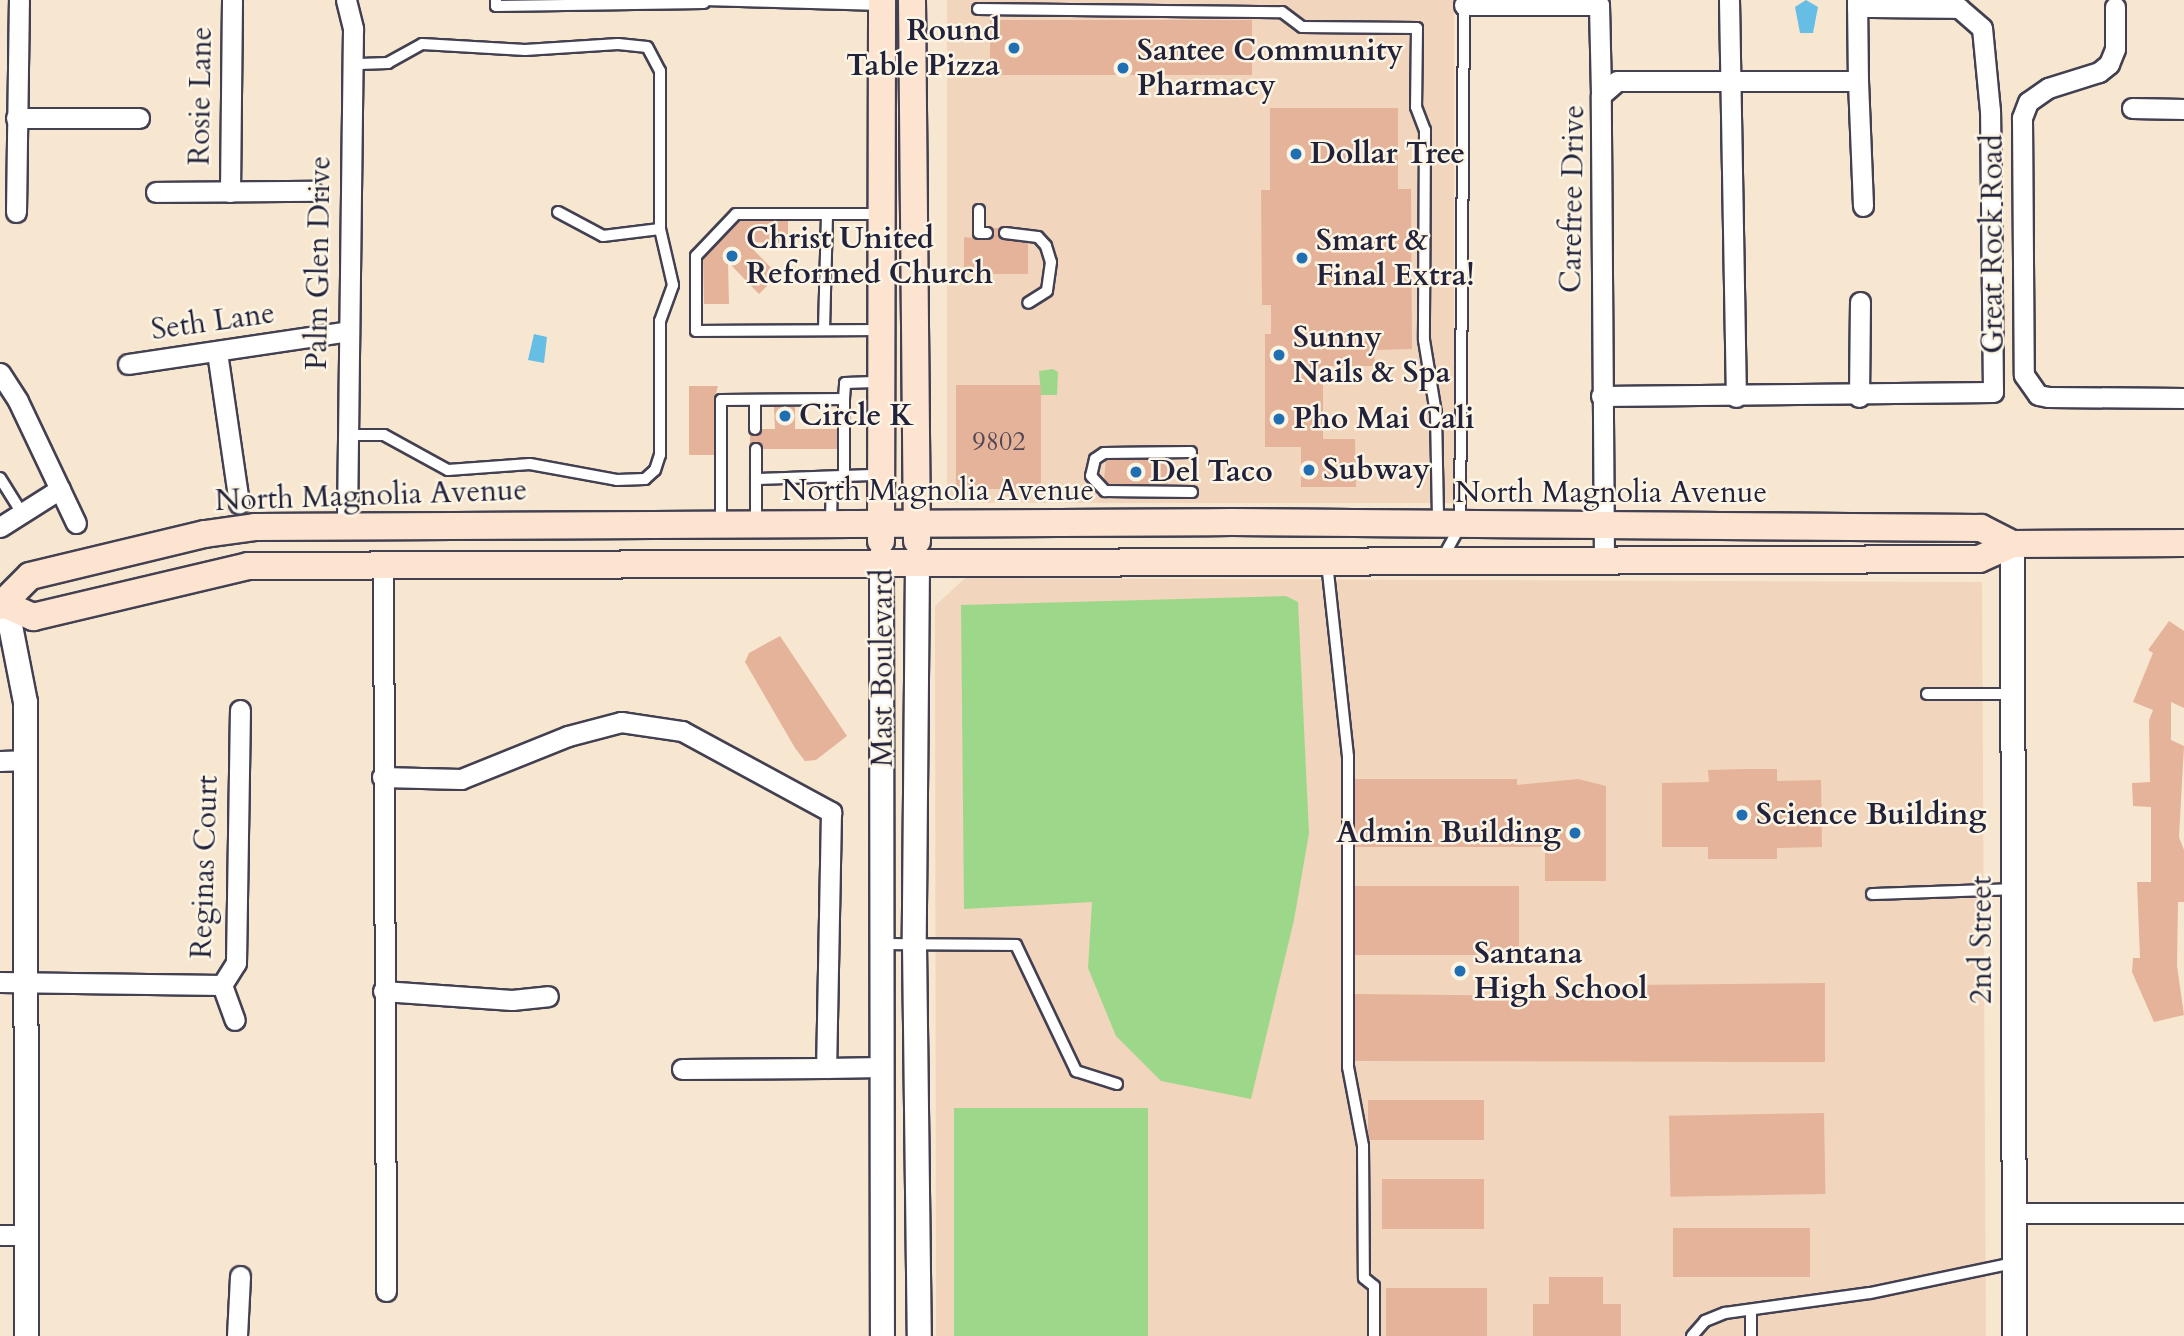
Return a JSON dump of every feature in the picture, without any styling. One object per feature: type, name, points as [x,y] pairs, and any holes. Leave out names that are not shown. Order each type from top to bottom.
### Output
[{"type":"main road","name":"Mast Boulevard","points":[[912,0],[917,564]]},
{"type":"main road","name":"Mast Boulevard","points":[[881,2],[881,564]]},
{"type":"main road","name":"North Magnolia Avenue","points":[[2012,544],[1981,528],[1449,526],[1232,522],[255,527],[107,555],[30,576],[3,605],[33,617],[222,569],[383,563],[1327,563],[1979,559],[2012,544],[2184,544]]},
{"type":"main road","points":[[222,569],[239,555],[341,546],[347,525]]},
{"type":"street","points":[[16,212],[19,0]]},
{"type":"street","name":"Rosie Lane","points":[[230,192],[232,0]]},
{"type":"street","points":[[1729,0],[1734,81],[1736,397]]},
{"type":"street","name":"Palm Glen Drive","points":[[347,1],[353,29],[347,525]]},
{"type":"street","points":[[1464,3],[1599,5],[1601,95]]},
{"type":"street","points":[[1601,396],[1859,397],[1993,392],[1990,111],[1982,28],[1959,8],[1857,4],[1863,206]]},
{"type":"street","name":"Great Rock Road","points":[[2115,8],[2115,49],[2109,64],[2099,72],[2048,88],[2028,102],[2022,117],[2024,375],[2038,395],[2048,397],[2184,398]]},
{"type":"street","name":"Carefree Drive","points":[[1604,561],[1601,95],[1617,81],[1858,81]]},
{"type":"street","points":[[2132,108],[2184,109]]},
{"type":"street","points":[[16,117],[139,117]]},
{"type":"street","points":[[156,192],[312,191]]},
{"type":"street","points":[[1859,397],[1860,302]]},
{"type":"street","name":"Seth Lane","points":[[128,364],[348,331]]},
{"type":"street","points":[[217,352],[239,503]]},
{"type":"street","points":[[0,373],[18,401],[76,523]]},
{"type":"street","points":[[0,527],[60,489]]},
{"type":"street","name":"2nd Street","points":[[2012,544],[2014,1336]]},
{"type":"street","points":[[383,563],[386,1290]]},
{"type":"street","name":"Mast Boulevard","points":[[881,564],[882,1336]]},
{"type":"street","name":"Mast Boulevard","points":[[917,564],[914,944],[919,1336]]},
{"type":"street","points":[[3,605],[25,702],[26,1336]]},
{"type":"street","name":"Reginas Court","points":[[235,1020],[222,985],[236,963],[240,710]]},
{"type":"street","points":[[382,777],[461,779],[568,736],[621,722],[681,731],[831,812],[826,1068]]},
{"type":"street","points":[[0,761],[25,760]]},
{"type":"street","points":[[0,982],[222,985]]},
{"type":"street","points":[[383,991],[512,1000],[548,996]]},
{"type":"street","points":[[681,1069],[882,1067]]},
{"type":"street","points":[[2014,1213],[2184,1213]]},
{"type":"street","points":[[0,1235],[25,1234]]},
{"type":"street","points":[[237,1336],[240,1276]]},
{"type":"lane","points":[[496,0],[496,6],[881,2]]},
{"type":"lane","points":[[1440,562],[1449,526],[1464,3]]},
{"type":"lane","points":[[978,9],[1282,12],[1302,27],[1417,27],[1416,107],[1425,130],[1424,341],[1436,413],[1449,526]]},
{"type":"lane","points":[[347,435],[384,435],[448,470],[530,464],[617,480],[645,479],[655,470],[660,455],[660,321],[673,285],[660,229],[660,71],[647,47],[618,44],[526,50],[422,44],[388,63],[352,64]]},
{"type":"lane","points":[[979,210],[979,233],[987,233]]},
{"type":"lane","points":[[558,212],[603,236],[660,229]]},
{"type":"lane","points":[[881,214],[736,214],[696,256],[696,331],[881,330]]},
{"type":"lane","points":[[824,330],[827,214]]},
{"type":"lane","points":[[1005,233],[1038,237],[1046,246],[1051,262],[1047,291],[1028,303]]},
{"type":"lane","points":[[844,476],[845,383],[881,382]]},
{"type":"lane","points":[[721,524],[721,400],[844,399]]},
{"type":"lane","points":[[755,400],[755,429]]},
{"type":"lane","points":[[756,449],[756,524]]},
{"type":"lane","points":[[1191,452],[1104,453],[1095,459],[1091,476],[1105,491],[1192,492]]},
{"type":"lane","points":[[756,479],[881,475]]},
{"type":"lane","points":[[831,525],[832,477]]},
{"type":"lane","points":[[0,478],[21,512]]},
{"type":"lane","points":[[1327,563],[1349,772],[1348,1067],[1363,1146],[1364,1278],[1374,1286],[1374,1336]]},
{"type":"lane","points":[[1927,694],[2012,694]]},
{"type":"lane","points":[[1872,894],[2013,889]]},
{"type":"lane","points":[[882,944],[1016,945],[1076,1071],[1117,1084]]},
{"type":"lane","points":[[1692,1336],[1705,1321],[1751,1310],[1870,1293],[2014,1263]]},
{"type":"lane","points":[[1751,1310],[1751,1336]]},
{"type":"shaded area","points":[[947,0],[1454,0],[1454,503],[947,503]]},
{"type":"shaded area","name":"Santana High School","points":[[965,578],[1982,582],[1986,1336],[936,1336],[935,606]]},
{"type":"green space","points":[[1053,369],[1058,372],[1057,395],[1041,395],[1039,371]]},
{"type":"green space","points":[[1286,596],[1298,602],[1309,833],[1294,920],[1251,1099],[1161,1081],[1116,1036],[1088,968],[1092,902],[964,909],[961,605]]},
{"type":"green space","points":[[954,1108],[1148,1108],[1148,1336],[954,1336]]},
{"type":"water","points":[[1806,0],[1818,7],[1813,33],[1800,33],[1795,7]]},
{"type":"water","points":[[534,334],[547,337],[544,363],[528,360]]},
{"type":"building","points":[[990,20],[1252,20],[1252,75],[990,75]]},
{"type":"building","points":[[1270,108],[1398,108],[1398,189],[1411,189],[1412,349],[1374,350],[1375,366],[1323,366],[1323,439],[1355,439],[1356,487],[1301,487],[1301,447],[1265,447],[1265,334],[1271,334],[1271,305],[1262,305],[1261,190],[1270,190]]},
{"type":"building","name":"Christ United Reformed Church","points":[[739,221],[788,221],[788,243],[746,242],[778,275],[759,294],[728,262],[729,304],[704,304],[703,259]]},
{"type":"building","points":[[992,228],[1000,228],[1001,239],[1028,243],[1028,274],[964,274],[964,237],[990,240]]},
{"type":"building","points":[[956,385],[1041,385],[1041,489],[956,489]]},
{"type":"building","points":[[689,386],[718,386],[714,400],[714,455],[689,455]]},
{"type":"building","points":[[774,407],[795,407],[795,429],[837,429],[837,449],[763,449],[757,442],[750,445],[750,434],[756,436],[762,429],[775,429]]},
{"type":"building","name":"Del Taco","points":[[1106,460],[1168,460],[1168,484],[1108,484],[1104,479]]},
{"type":"building","points":[[2169,621],[2184,631],[2184,708],[2171,702],[2171,740],[2184,746],[2179,837],[2184,850],[2184,902],[2178,902],[2177,966],[2184,1015],[2154,1022],[2132,972],[2133,958],[2140,958],[2137,882],[2151,882],[2151,807],[2133,806],[2132,783],[2150,782],[2149,720],[2153,710],[2133,702],[2153,653],[2148,650]]},
{"type":"building","points":[[780,636],[847,736],[816,760],[805,761],[795,748],[745,662],[749,653]]},
{"type":"building","name":"Science Building","points":[[1777,769],[1777,781],[1821,780],[1822,847],[1777,848],[1777,859],[1708,859],[1708,847],[1662,847],[1662,783],[1709,782],[1708,770]]},
{"type":"building","points":[[1355,779],[1517,779],[1517,785],[1578,779],[1606,786],[1606,881],[1545,881],[1545,847],[1355,847]]},
{"type":"building","points":[[1355,886],[1519,886],[1519,955],[1355,955]]},
{"type":"building","points":[[1825,983],[1825,1062],[1355,1061],[1355,994],[1633,997],[1633,985]]},
{"type":"building","points":[[1368,1100],[1484,1100],[1484,1140],[1368,1140]]},
{"type":"building","points":[[1824,1113],[1825,1194],[1670,1197],[1669,1116]]},
{"type":"building","points":[[1382,1179],[1484,1179],[1484,1229],[1382,1229]]},
{"type":"building","points":[[1673,1228],[1810,1228],[1810,1277],[1673,1277]]},
{"type":"building","points":[[1549,1277],[1603,1277],[1603,1304],[1621,1304],[1621,1336],[1533,1336],[1533,1304],[1549,1304]]},
{"type":"building","points":[[1386,1288],[1487,1288],[1487,1336],[1386,1336]]},
{"type":"place","name":"Round Table Pizza","points":[[1014,48]]},
{"type":"place","name":"Santee Community Pharmacy","points":[[1123,68]]},
{"type":"place","name":"Dollar Tree","points":[[1296,154]]},
{"type":"place","name":"Christ United Reformed Church","points":[[732,256]]},
{"type":"place","name":"Smart & Final Extra!","points":[[1302,258]]},
{"type":"place","name":"Sunny Nails & Spa","points":[[1279,355]]},
{"type":"place","name":"Circle K","points":[[785,416]]},
{"type":"place","name":"Pho Mai Cali","points":[[1279,419]]},
{"type":"place","name":"Subway","points":[[1309,470]]},
{"type":"place","name":"Del Taco","points":[[1136,472]]},
{"type":"place","name":"Science Building","points":[[1742,815]]},
{"type":"place","name":"Admin Building","points":[[1575,833]]},
{"type":"place","name":"Santana High School","points":[[1460,971]]}]
